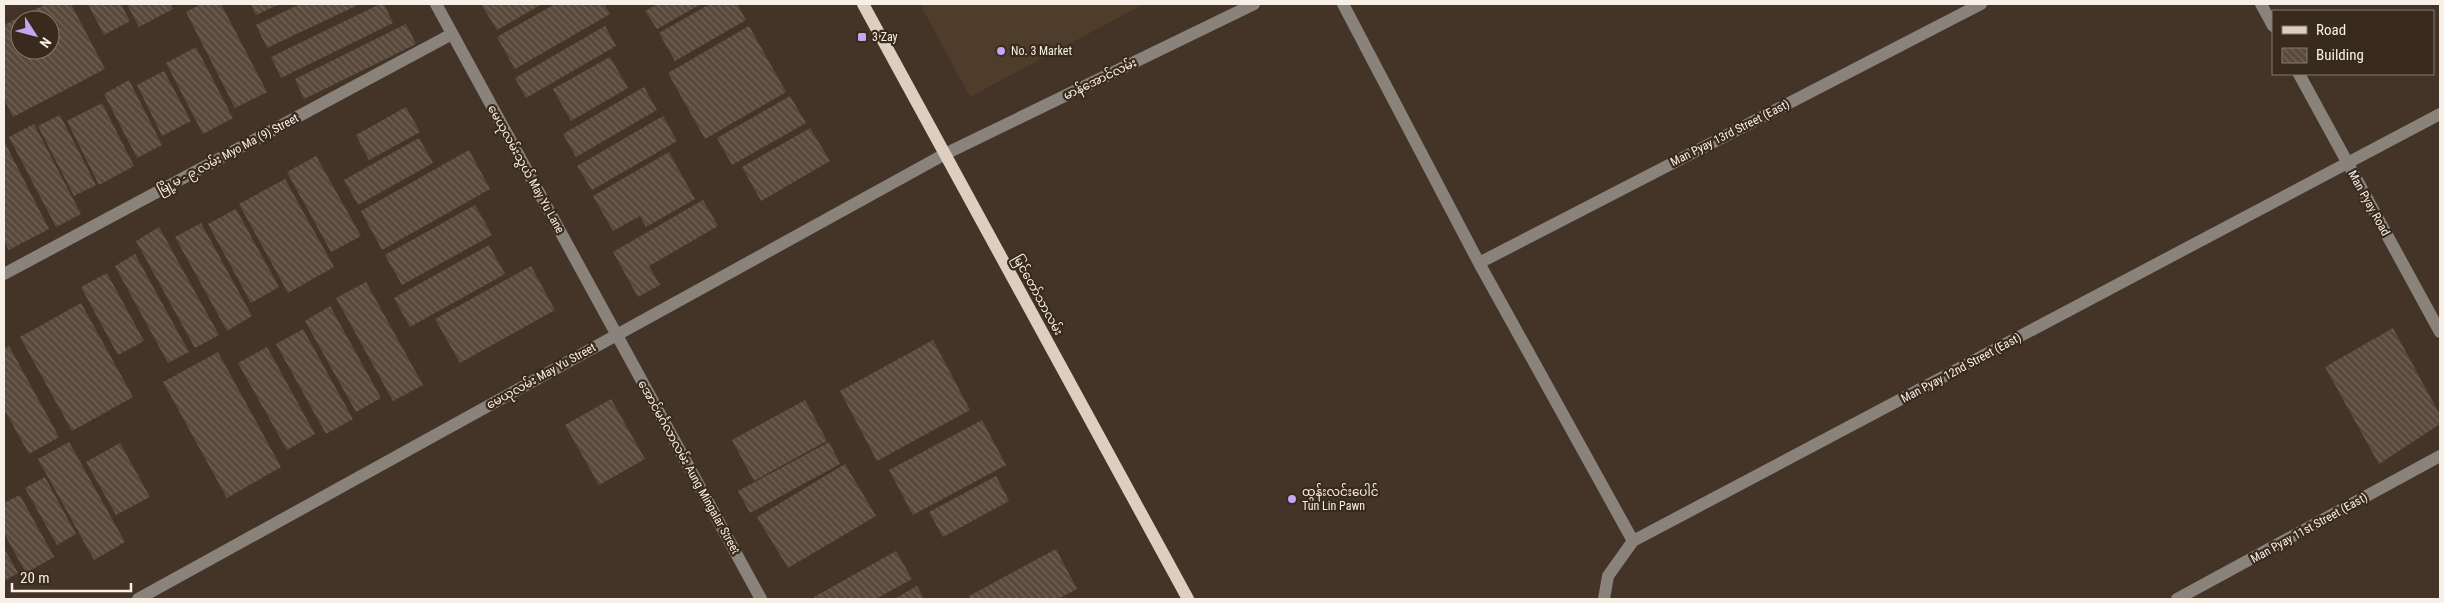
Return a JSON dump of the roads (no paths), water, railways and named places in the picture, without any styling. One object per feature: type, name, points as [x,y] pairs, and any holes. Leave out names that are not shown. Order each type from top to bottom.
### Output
[{"type":"main road","name":"မြင်တော်သာလမ်း","points":[[863,4],[1188,599]]},
{"type":"street","name":"မေယုလမ်းသွယ် May Yu Lane","points":[[436,4],[616,335]]},
{"type":"street","name":"မာန်အောင်လမ်း","points":[[945,154],[1254,4]]},
{"type":"street","points":[[1343,4],[1479,263],[1633,541]]},
{"type":"street","name":"Man Pyay 13rd Street (East)","points":[[1479,263],[1981,4]]},
{"type":"street","points":[[2261,4],[2272,24]]},
{"type":"street","name":"မြို့မ - ၉ လမ်း Myo Ma (9) Street","points":[[4,274],[452,34]]},
{"type":"street","name":"Man Pyay Road","points":[[2300,75],[2440,332]]},
{"type":"street","name":"Man Pyay 12nd Street (East)","points":[[1604,599],[1608,576],[1633,541],[2440,114]]},
{"type":"street","name":"မေယုလမ်း May Yu Street","points":[[138,599],[945,154]]},
{"type":"street","name":"အောင်မင်္ဂလာလမ်း Aung Mingalar Street","points":[[616,335],[761,599]]},
{"type":"street","name":"Man Pyay 11st Street (East)","points":[[2177,599],[2440,456]]},
{"type":"place","name":"3 Zay","points":[[862,37]]},
{"type":"place","name":"No. 3 Market","points":[[1001,51]]},
{"type":"place","name":"ထွန်းလင်းပေါင် Tun Lin Pawn","points":[[1292,499]]}]
